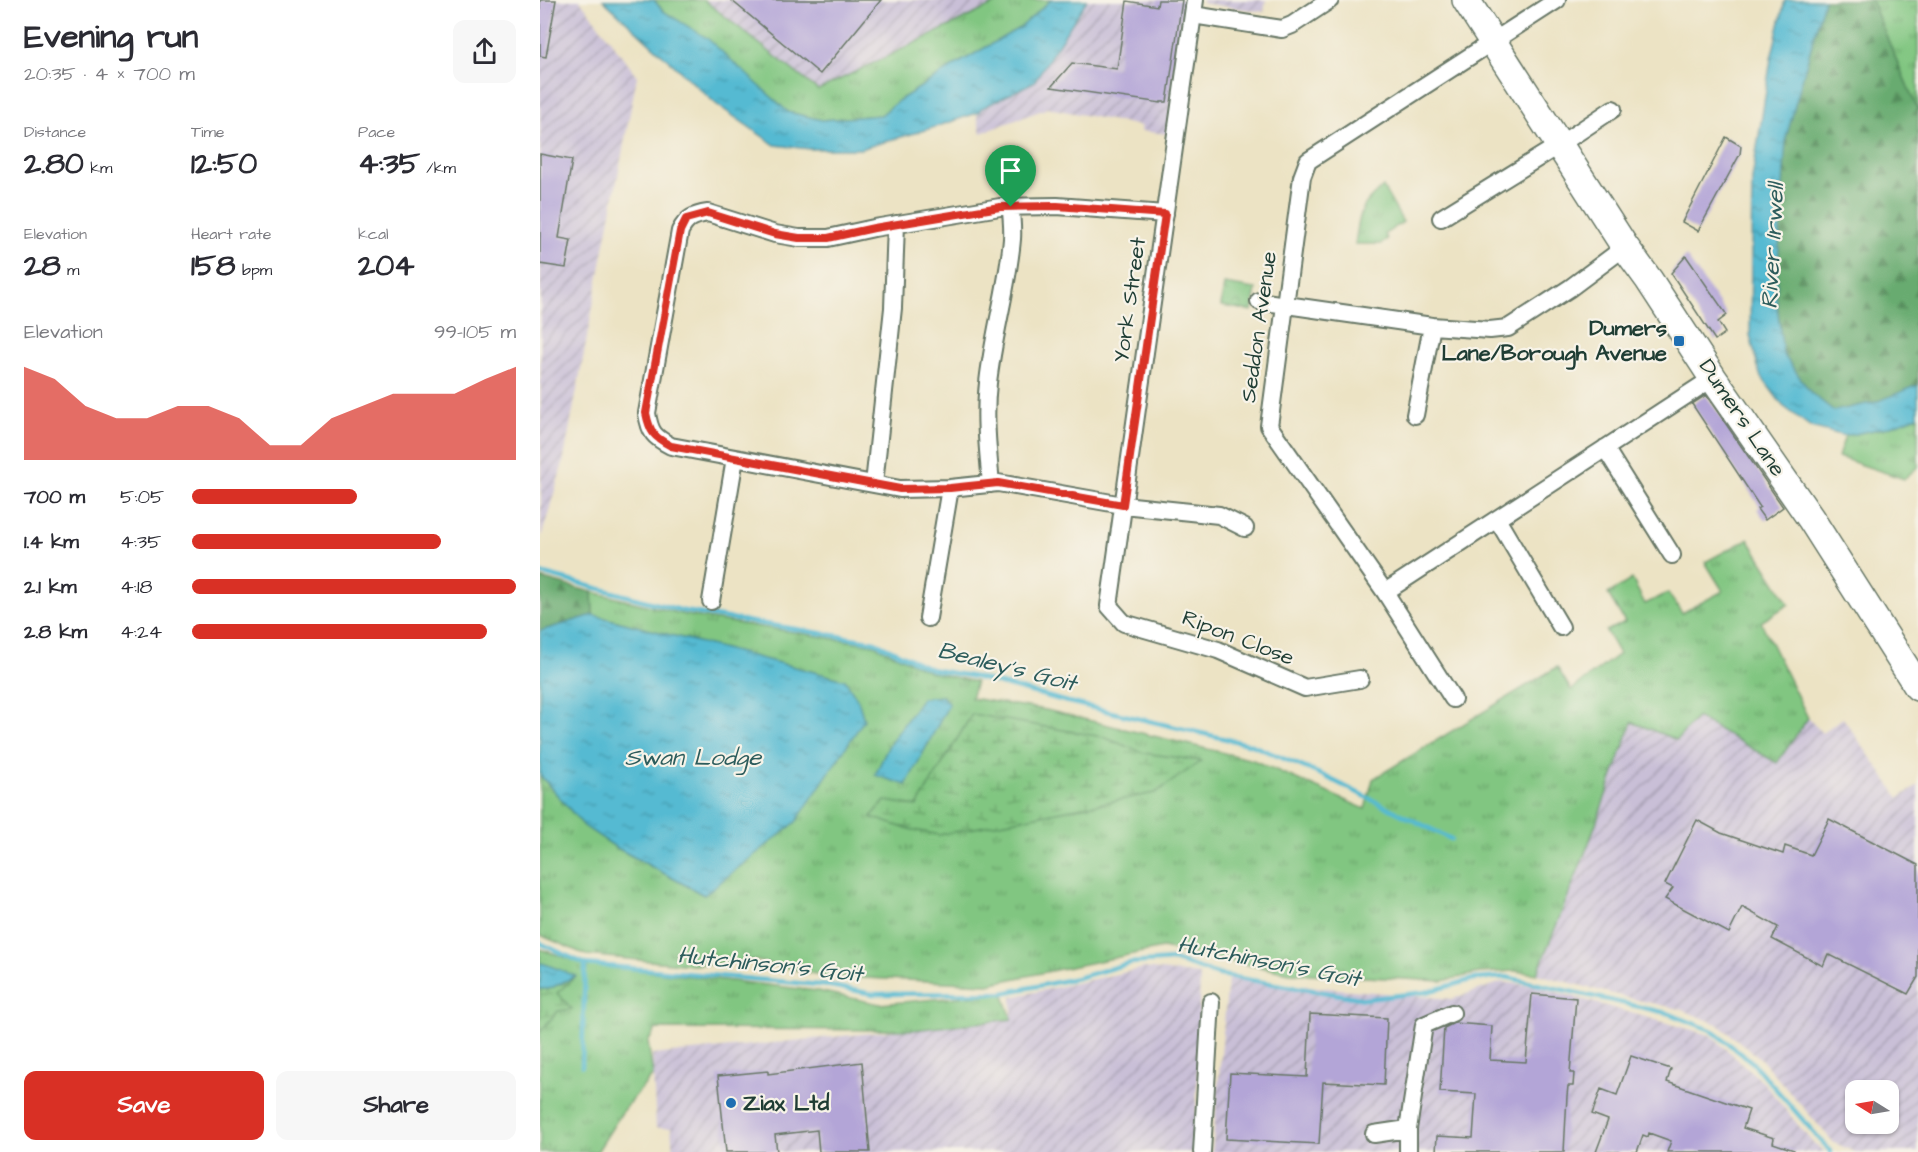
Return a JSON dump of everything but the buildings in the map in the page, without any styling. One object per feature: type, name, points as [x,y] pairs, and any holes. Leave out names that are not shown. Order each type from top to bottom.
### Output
[{"type":"main road","name":"Dumers Lane","points":[[1466,0],[1625,247],[1811,519],[1918,687]]},
{"type":"street","points":[[1194,7],[1282,29],[1330,0]]},
{"type":"street","name":"Seddon Avenue","points":[[1454,699],[1385,592],[1269,426],[1302,177],[1308,161],[1557,0]]},
{"type":"street","name":"York Street","points":[[1109,606],[1194,7]]},
{"type":"street","points":[[1441,218],[1560,145],[1613,109]]},
{"type":"street","points":[[991,484],[987,438],[987,385],[1011,248],[1011,207]]},
{"type":"street","points":[[1165,214],[1097,208],[1011,207],[896,224],[828,238],[799,238],[775,234],[708,213],[686,219],[680,231],[646,413],[649,428],[658,438],[671,446],[900,489],[950,488],[998,483],[1123,505],[1219,515],[1245,528]]},
{"type":"street","points":[[873,484],[892,308],[896,224]]},
{"type":"street","points":[[1259,301],[1432,326],[1490,330],[1508,328],[1570,288],[1625,247]]},
{"type":"street","points":[[1415,415],[1432,326]]},
{"type":"street","points":[[1385,592],[1713,378]]},
{"type":"street","points":[[1605,448],[1672,555]]},
{"type":"street","points":[[711,601],[735,458]]},
{"type":"street","points":[[928,618],[950,488]]},
{"type":"street","points":[[1497,519],[1561,627]]},
{"type":"street","name":"Ripon Close","points":[[1109,606],[1124,623],[1218,650],[1305,688],[1359,679]]},
{"type":"street","points":[[1202,1152],[1210,1002]]},
{"type":"street","points":[[1408,1152],[1408,1129],[1424,1025],[1452,1013]]},
{"type":"street","points":[[1374,1134],[1408,1129]]},
{"type":"shaded area","points":[[540,0],[580,0],[637,76],[563,463],[541,538]]},
{"type":"shaded area","points":[[704,0],[1003,0],[818,90]]},
{"type":"shaded area","points":[[1087,0],[1185,0],[1168,134],[1140,131],[1141,126],[1048,108],[981,133],[977,116],[980,109],[1034,82]]},
{"type":"shaded area","points":[[1202,0],[1266,0],[1264,12],[1202,3]]},
{"type":"shaded area","points":[[1696,717],[1776,762],[1808,718],[1822,733],[1843,718],[1899,798],[1918,785],[1918,1152],[1855,1152],[1834,1143],[1760,1058],[1717,1024],[1680,1009],[1537,974],[1589,843],[1632,722],[1677,740]]},
{"type":"shaded area","points":[[1144,968],[1200,975],[1195,1152],[673,1152],[671,1128],[656,1128],[652,1055],[1012,1019],[1012,997]]},
{"type":"shaded area","points":[[1228,979],[1452,999],[1502,982],[1535,986],[1710,1035],[1764,1083],[1812,1142],[1825,1152],[1212,1152]]},
{"type":"green space","points":[[654,0],[704,0],[818,90],[1003,0],[1051,0],[1021,27],[898,101],[881,115],[822,120],[788,112],[663,11]]},
{"type":"green space","points":[[1824,0],[1871,0],[1918,111],[1918,385],[1876,402],[1834,411],[1811,393],[1783,354],[1776,296],[1786,138]]},
{"type":"green space","points":[[1871,0],[1918,0],[1918,111],[1872,3]]},
{"type":"green space","points":[[1383,187],[1403,222],[1385,234],[1387,239],[1381,244],[1355,244],[1364,206]]},
{"type":"green space","points":[[1224,284],[1256,289],[1252,311],[1221,306]]},
{"type":"green space","points":[[1918,416],[1918,467],[1904,479],[1838,457],[1845,436],[1888,427]]},
{"type":"green space","points":[[1748,539],[1789,604],[1761,622],[1808,718],[1777,763],[1697,717],[1677,740],[1632,722],[1589,843],[1537,974],[1515,971],[1479,973],[1442,981],[1290,973],[1162,948],[988,984],[824,976],[753,960],[692,965],[586,955],[540,935],[540,775],[584,826],[617,848],[704,895],[845,680],[593,615],[592,592],[686,615],[874,645],[931,672],[976,682],[971,698],[1046,710],[1253,760],[1365,809],[1373,779],[1557,667],[1571,690],[1619,654],[1606,631],[1625,622],[1608,594],[1632,579],[1645,604],[1668,593],[1682,613],[1723,591],[1705,562]]},
{"type":"green space","points":[[540,578],[592,592],[593,615],[540,631]]},
{"type":"green space","points":[[972,714],[1103,737],[1144,753],[1201,761],[1155,793],[939,835],[904,828],[871,817],[885,801],[917,806]]},
{"type":"green space","points":[[540,949],[585,964],[818,991],[880,1004],[1003,993],[1012,1019],[913,1030],[656,1029],[648,1042],[653,1075],[624,1109],[597,1152],[540,1152]]},
{"type":"green space","points":[[576,976],[557,993],[572,1009],[558,1011],[540,1032],[540,989],[549,989]]},
{"type":"water","points":[[603,0],[654,0],[663,11],[707,38],[788,112],[822,120],[881,115],[898,101],[1021,27],[1051,0],[1087,0],[1034,82],[980,109],[980,112],[860,149],[810,149],[775,145],[716,104]]},
{"type":"water","name":"River Irwell","points":[[1785,0],[1824,0],[1786,138],[1776,296],[1783,354],[1811,393],[1834,411],[1876,402],[1918,385],[1918,416],[1888,427],[1845,436],[1811,427],[1783,406],[1760,375],[1750,335],[1752,179],[1771,59]]},
{"type":"water","name":"Swan Lodge","points":[[593,615],[845,680],[858,700],[864,720],[796,822],[704,895],[617,848],[584,826],[540,775],[540,631]]},
{"type":"water","points":[[942,696],[949,704],[906,785],[875,775],[889,745],[922,698]]},
{"type":"water","points":[[540,963],[576,976],[549,989],[540,989]]},
{"type":"waterway","name":"Bealey's Goit","points":[[540,573],[684,611],[875,642],[931,669],[975,677],[1068,702],[1252,745],[1322,775],[1451,839]]},
{"type":"waterway","name":"Hutchinson's Goit","points":[[540,943],[585,964],[831,986],[873,994],[1003,993],[1077,978],[1130,963],[1173,960],[1220,975],[1366,999],[1426,992],[1474,979],[1506,977],[1667,1013],[1711,1030],[1752,1062],[1831,1152]]},
{"type":"waterway","points":[[582,1066],[585,964]]},
{"type":"place","name":"Dumers Lane/Borough Avenue","points":[[1679,341]]},
{"type":"place","name":"Ziax Ltd","points":[[731,1103]]},
{"type":"route","points":[[1057,206],[1165,214],[1123,505],[998,483],[950,488],[900,489],[671,446],[658,438],[649,428],[646,413],[680,231],[686,219],[708,213],[775,234],[799,238],[828,238],[896,224],[1011,207],[1057,206]]}]
